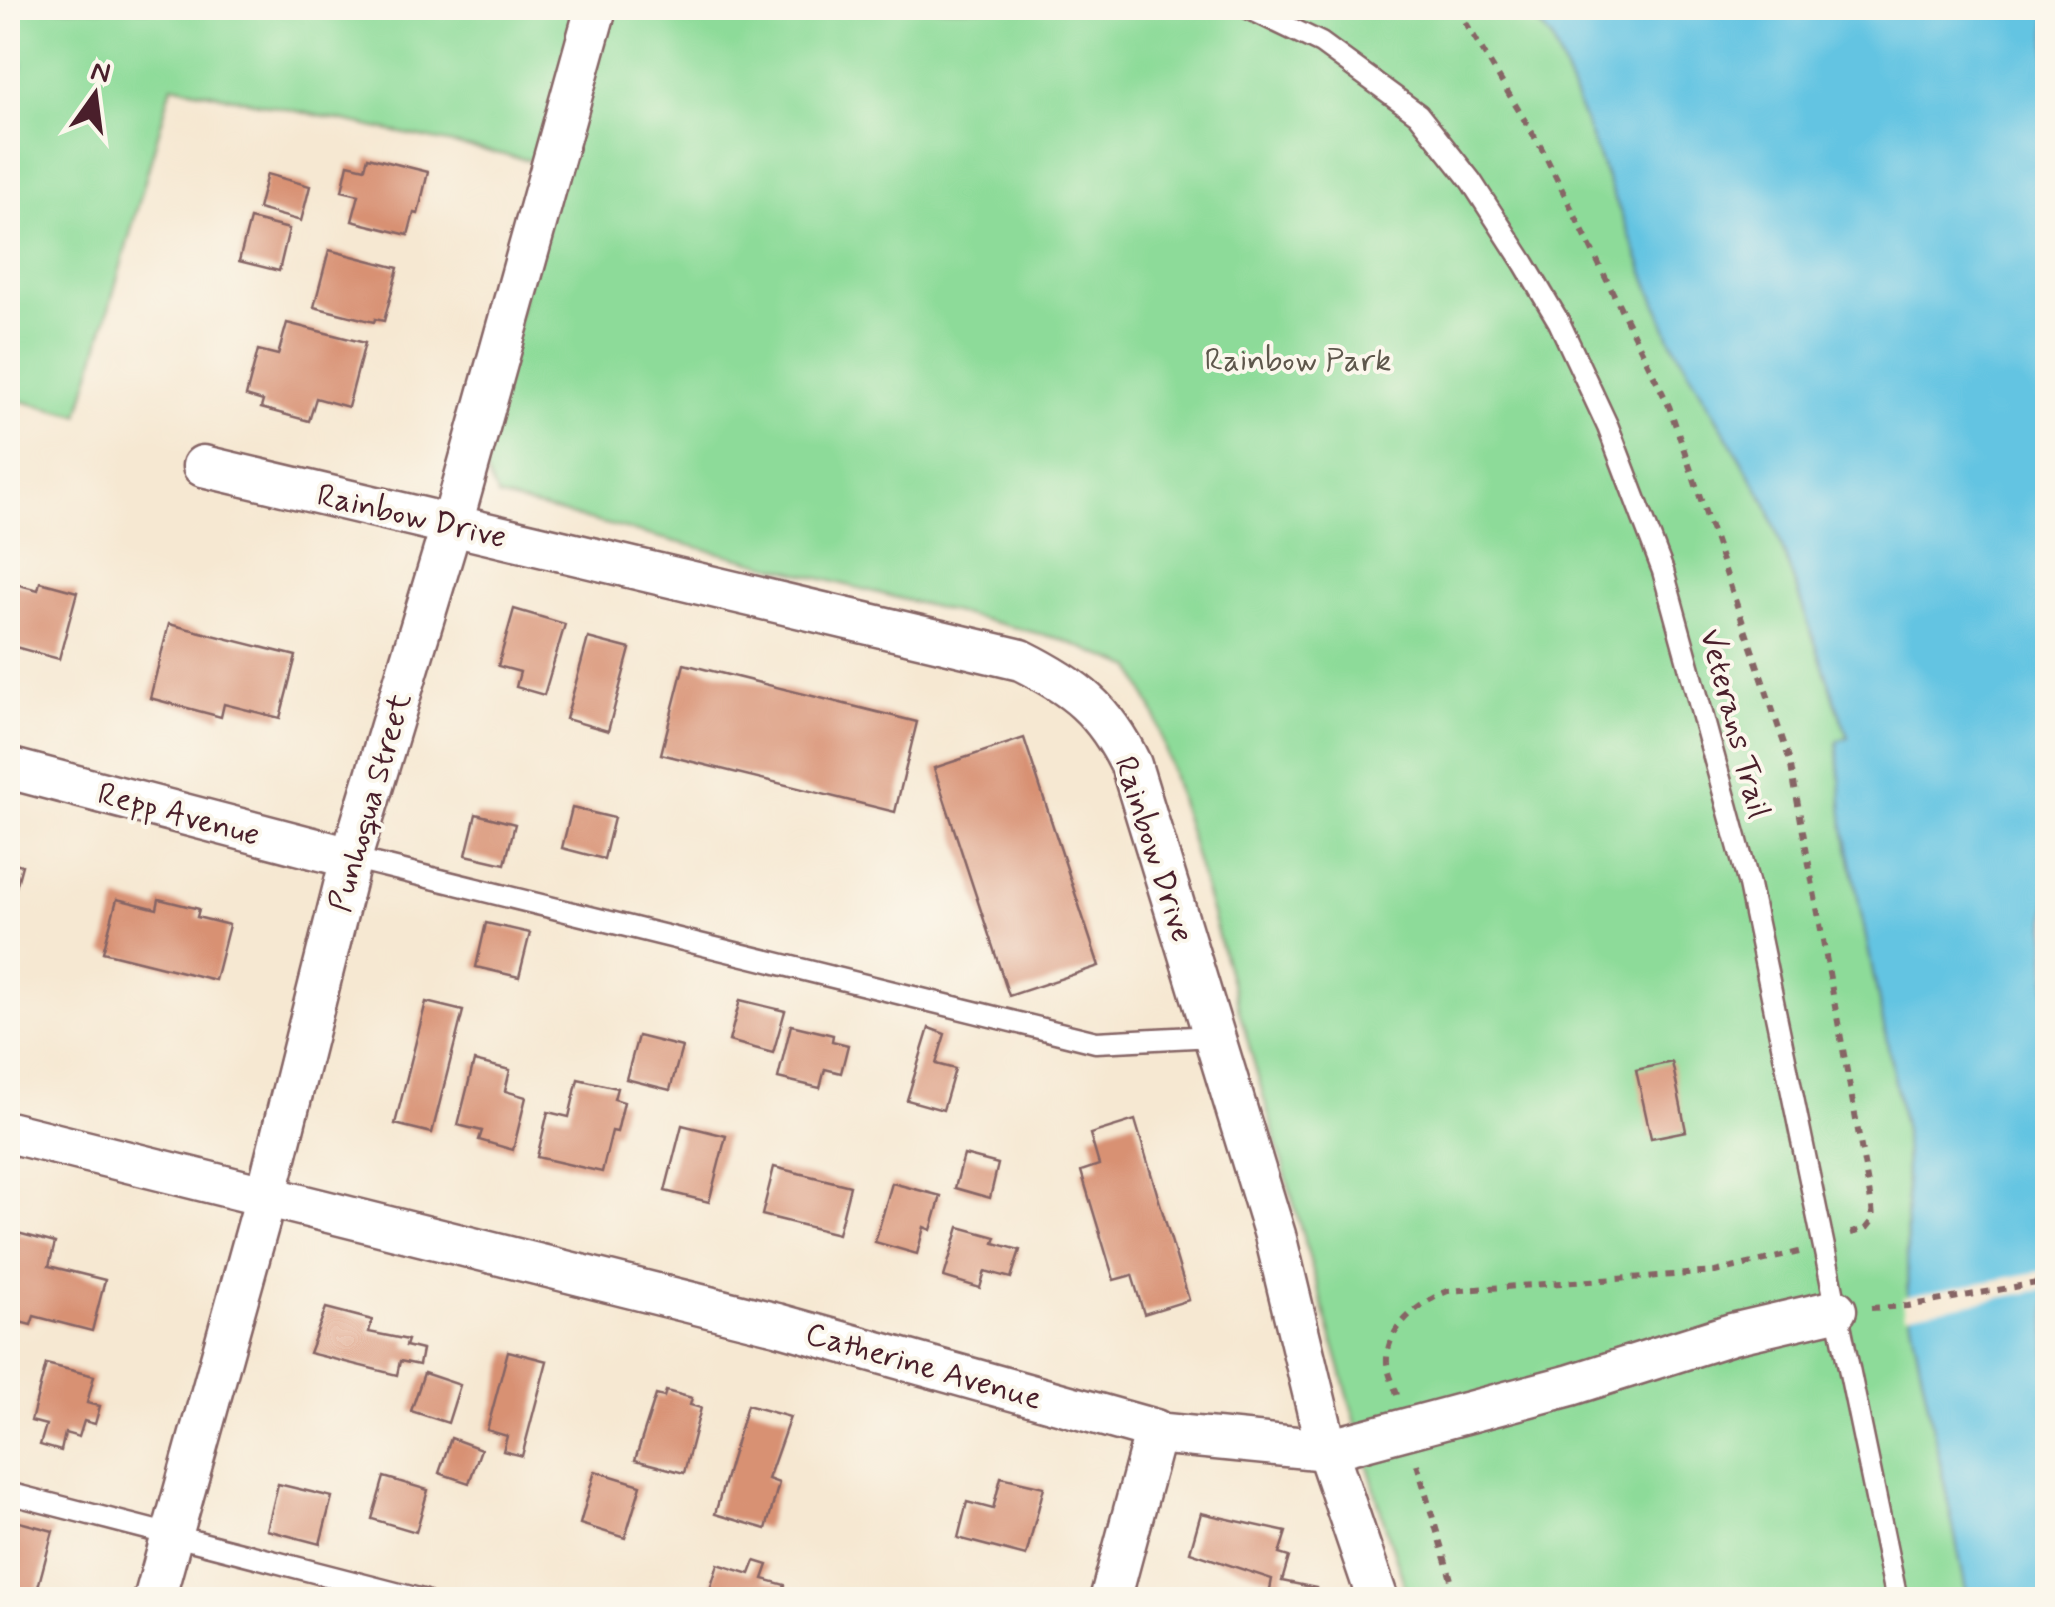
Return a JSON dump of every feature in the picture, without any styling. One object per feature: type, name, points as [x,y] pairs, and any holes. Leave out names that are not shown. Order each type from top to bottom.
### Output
[{"type":"street","name":"Punhoqua Street","points":[[154,1600],[266,1198],[351,858],[452,524],[596,8]]},
{"type":"street","name":"Rainbow Drive","points":[[203,466],[1021,660],[1063,681],[1088,700],[1117,736],[1131,764],[1275,1235],[1327,1450],[1378,1600]]},
{"type":"street","name":"Repp Avenue","points":[[8,768],[351,858]]},
{"type":"street","name":"Catherine Avenue","points":[[8,1132],[777,1324],[1155,1430],[1154,1433],[1327,1450],[1572,1385],[1732,1334],[1836,1310]]},
{"type":"street","points":[[1110,1600],[1154,1433]]},
{"type":"lane","name":"Veterans Trail","points":[[1248,8],[1321,43],[1418,114],[1472,181],[1524,263],[1559,322],[1608,426],[1663,571],[1749,885],[1897,1600]]},
{"type":"lane","points":[[351,858],[1096,1042],[1214,1036]]},
{"type":"lane","points":[[8,1494],[423,1600]]},
{"type":"path","points":[[1457,8],[1542,149],[1669,406],[1790,761],[1872,1207],[1873,1220],[1866,1229],[1854,1232]]},
{"type":"path","points":[[1395,1388],[1387,1362],[1400,1326],[1429,1299],[1448,1292],[1715,1272],[1786,1256]]},
{"type":"path","points":[[1836,1310],[1908,1306],[2048,1281]]},
{"type":"path","points":[[1414,1454],[1457,1600]]},
{"type":"green space","name":"Rainbow Park","points":[[8,8],[1524,8],[1552,39],[1670,338],[1767,504],[1848,738],[1844,828],[1905,1131],[1908,1306],[1968,1599],[1409,1599],[1156,717],[1133,668],[1060,639],[498,497],[484,468],[552,165],[172,85],[79,415],[8,398]]},
{"type":"water","points":[[1524,8],[2047,8],[2047,1599],[1968,1599],[1908,1306],[1905,1131],[1844,828],[1837,741],[1848,737],[1767,504],[1670,338],[1552,39]]},
{"type":"water","points":[[8,39],[22,65],[19,77],[8,89]]},
{"type":"pier","points":[[2047,1270],[2047,1289],[1905,1316],[1903,1297]]},
{"type":"building","points":[[368,157],[428,172],[418,214],[414,213],[408,235],[352,221],[359,195],[342,191],[348,164],[365,168]]},
{"type":"building","points":[[267,174],[310,186],[301,221],[258,209]]},
{"type":"building","points":[[250,219],[289,229],[279,271],[239,261]]},
{"type":"building","points":[[329,250],[398,268],[384,321],[314,307]]},
{"type":"building","points":[[287,323],[365,343],[348,407],[316,398],[309,421],[261,408],[263,401],[246,396],[258,350],[278,355]]},
{"type":"building","points":[[8,582],[38,590],[40,582],[77,592],[59,659],[8,645]]},
{"type":"building","points":[[514,609],[565,624],[544,695],[516,687],[520,672],[498,666]]},
{"type":"building","points":[[169,624],[296,656],[280,718],[224,704],[221,717],[150,698]]},
{"type":"building","points":[[588,638],[630,649],[608,731],[566,719]]},
{"type":"building","points":[[684,664],[917,722],[895,812],[661,754]]},
{"type":"building","points":[[1024,738],[1099,966],[1009,996],[934,768]]},
{"type":"building","points":[[572,808],[614,818],[604,859],[562,848]]},
{"type":"building","points":[[476,814],[515,824],[505,864],[466,855]]},
{"type":"building","points":[[8,861],[22,865],[9,914],[8,914]]},
{"type":"building","points":[[117,899],[157,909],[159,899],[199,909],[197,917],[229,925],[215,980],[103,952]]},
{"type":"building","points":[[486,923],[530,933],[519,977],[476,967]]},
{"type":"building","points":[[740,1000],[785,1011],[773,1053],[729,1041]]},
{"type":"building","points":[[426,1002],[463,1011],[432,1133],[395,1124]]},
{"type":"building","points":[[791,1025],[833,1035],[832,1041],[848,1045],[841,1073],[825,1069],[820,1088],[778,1078]]},
{"type":"building","points":[[929,1028],[945,1034],[936,1064],[955,1069],[943,1110],[907,1100]]},
{"type":"building","points":[[638,1036],[682,1047],[670,1090],[626,1079]]},
{"type":"building","points":[[474,1061],[510,1070],[505,1091],[526,1097],[513,1150],[479,1140],[482,1131],[458,1125]]},
{"type":"building","points":[[1672,1062],[1686,1131],[1651,1138],[1636,1070]]},
{"type":"building","points":[[578,1079],[617,1088],[614,1099],[624,1102],[602,1172],[537,1157],[548,1112],[569,1117]]},
{"type":"building","points":[[1135,1120],[1189,1300],[1144,1314],[1132,1275],[1114,1280],[1081,1171],[1099,1165],[1090,1134]]},
{"type":"building","points":[[682,1125],[726,1136],[709,1202],[665,1191]]},
{"type":"building","points":[[964,1155],[998,1164],[990,1198],[955,1188]]},
{"type":"building","points":[[774,1167],[850,1186],[838,1234],[762,1215]]},
{"type":"building","points":[[892,1183],[941,1196],[931,1230],[924,1227],[917,1254],[875,1242]]},
{"type":"building","points":[[959,1227],[996,1237],[994,1243],[1020,1250],[1011,1278],[985,1271],[980,1288],[944,1277]]},
{"type":"building","points":[[14,1232],[55,1243],[49,1266],[105,1280],[92,1331],[34,1316],[31,1325],[8,1319],[8,1258]]},
{"type":"building","points":[[326,1308],[372,1320],[369,1332],[408,1340],[406,1346],[422,1350],[419,1365],[400,1361],[397,1375],[309,1353]]},
{"type":"building","points":[[508,1351],[547,1361],[522,1456],[503,1451],[507,1436],[487,1430]]},
{"type":"building","points":[[46,1364],[94,1376],[87,1403],[100,1406],[95,1424],[84,1421],[79,1437],[65,1433],[61,1451],[40,1445],[46,1425],[31,1421]]},
{"type":"building","points":[[424,1373],[460,1385],[448,1423],[411,1411]]},
{"type":"building","points":[[666,1391],[692,1398],[690,1405],[701,1408],[684,1473],[635,1460],[656,1395],[664,1397]]},
{"type":"building","points":[[747,1405],[790,1417],[768,1479],[779,1483],[766,1529],[715,1514]]},
{"type":"building","points":[[451,1438],[481,1449],[469,1483],[439,1473]]},
{"type":"building","points":[[595,1471],[641,1485],[625,1538],[580,1524]]},
{"type":"building","points":[[384,1477],[428,1490],[416,1532],[372,1519]]},
{"type":"building","points":[[1001,1477],[1044,1487],[1026,1556],[958,1538],[967,1502],[993,1509]]},
{"type":"building","points":[[278,1484],[332,1497],[320,1544],[267,1530]]},
{"type":"building","points":[[1201,1513],[1286,1532],[1279,1554],[1289,1557],[1282,1581],[1316,1588],[1313,1600],[1268,1600],[1272,1579],[1190,1552]]},
{"type":"building","points":[[12,1520],[53,1531],[37,1591],[43,1592],[41,1600],[8,1600],[8,1537]]},
{"type":"building","points":[[755,1561],[768,1565],[763,1579],[785,1585],[780,1600],[720,1600],[708,1596],[718,1564],[750,1574]]},
{"type":"building","points":[[311,1589],[347,1598],[347,1600],[308,1600]]}]
